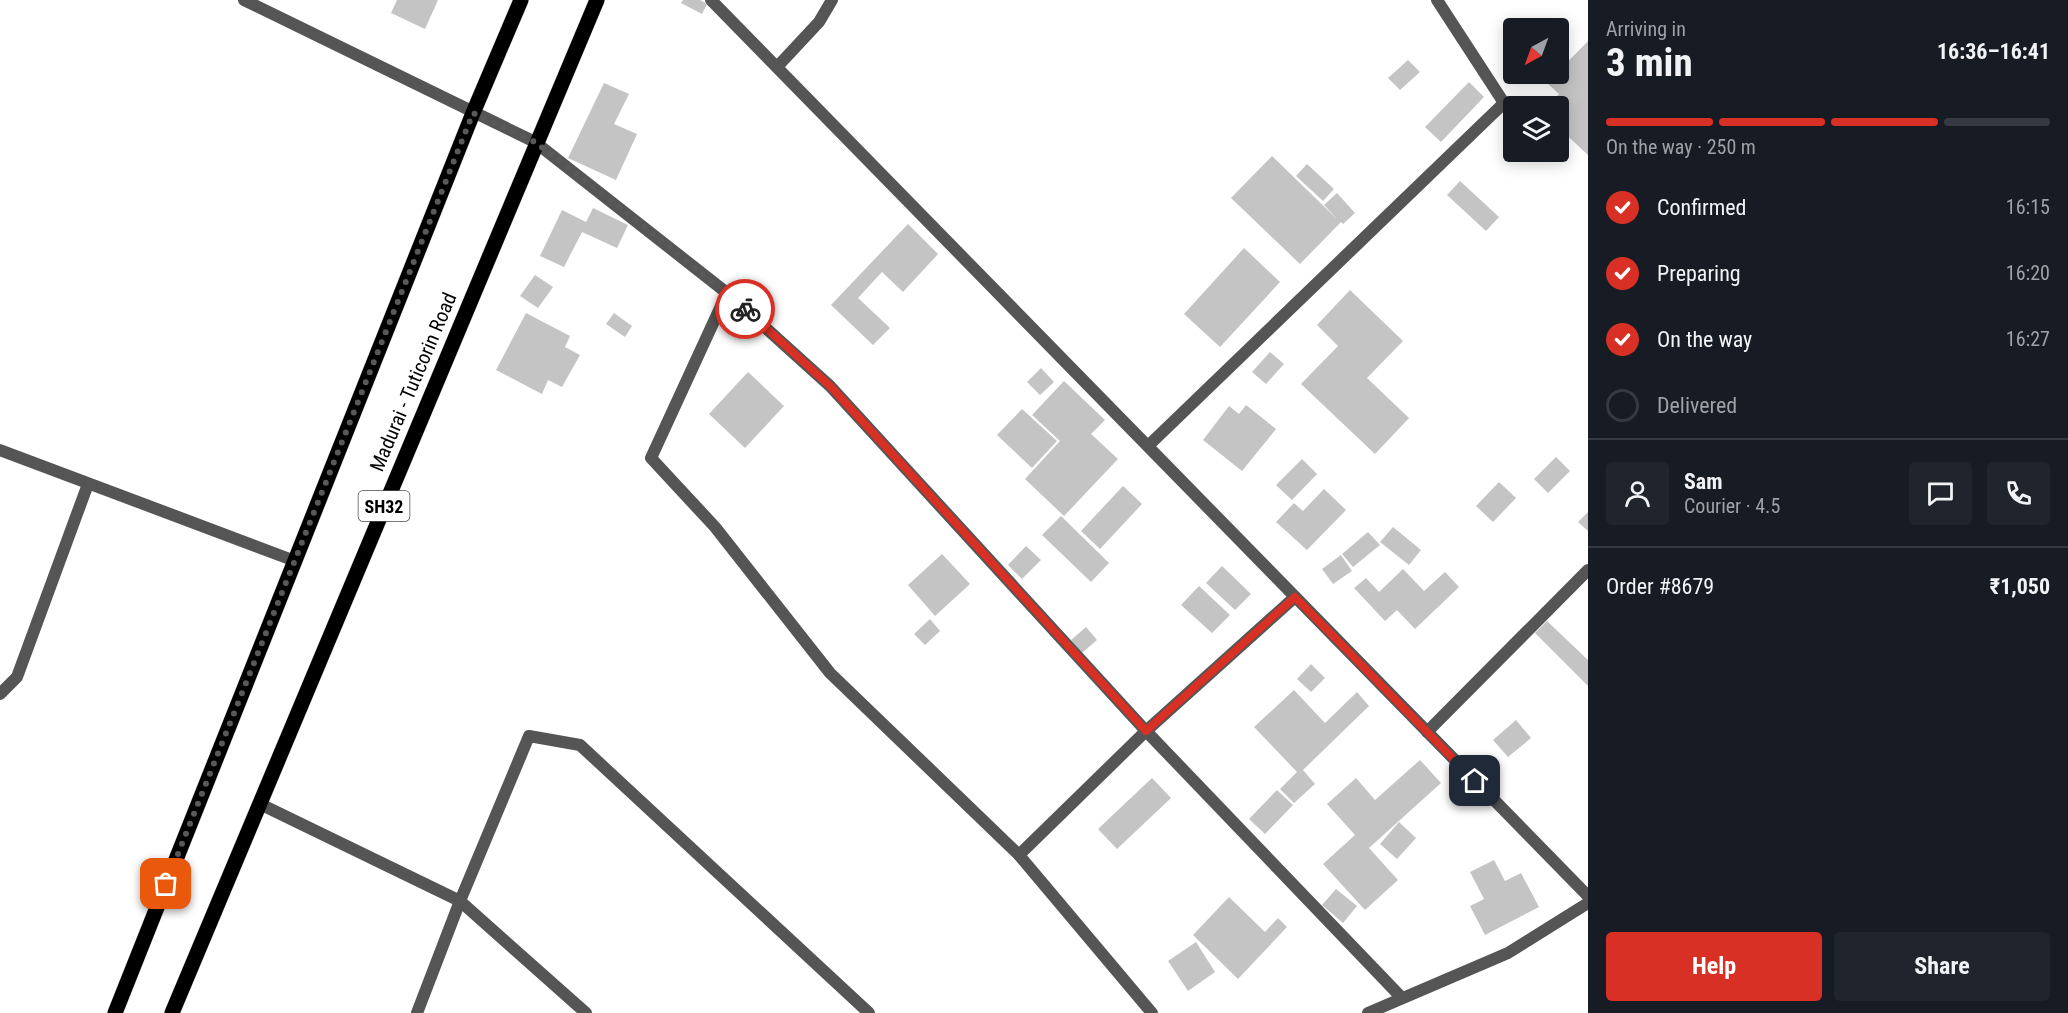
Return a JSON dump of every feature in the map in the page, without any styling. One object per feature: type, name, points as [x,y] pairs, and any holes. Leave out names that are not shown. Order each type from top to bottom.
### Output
[{"type":"main road","name":"Madurai - Tuticorin Road","points":[[115,1013],[473,113],[521,0]]},
{"type":"main road","name":"Madurai - Tuticorin Road","points":[[172,1013],[535,142],[597,0]]},
{"type":"street","points":[[244,0],[535,142],[727,292],[830,386],[1146,731],[1401,997]]},
{"type":"street","points":[[711,0],[1588,896]]},
{"type":"street","points":[[777,67],[819,22],[832,0]]},
{"type":"street","points":[[1148,446],[1504,103],[1437,0]]},
{"type":"street","points":[[727,292],[651,458],[715,527],[831,673],[1019,855],[1152,1013]]},
{"type":"street","points":[[0,450],[295,561]]},
{"type":"street","points":[[0,694],[17,677],[88,484]]},
{"type":"street","points":[[1427,732],[1588,570]]},
{"type":"street","points":[[1019,855],[1146,731],[1295,597]]},
{"type":"street","points":[[417,1013],[460,901],[529,736],[580,745],[869,1013]]},
{"type":"street","points":[[260,804],[460,901],[586,1013]]},
{"type":"street","points":[[1368,1013],[1508,952],[1588,903]]},
{"type":"building","points":[[397,0],[438,0],[425,29],[391,13]]},
{"type":"building","points":[[683,0],[700,0],[707,4],[702,14],[681,3]]},
{"type":"building","points":[[1588,41],[1588,155],[1569,137],[1569,96],[1557,96],[1559,94],[1548,84],[1569,84],[1569,60]]},
{"type":"building","points":[[1408,60],[1420,72],[1400,90],[1388,78]]},
{"type":"building","points":[[1469,82],[1484,97],[1441,142],[1425,127]]},
{"type":"building","points":[[604,83],[629,94],[614,124],[637,134],[616,180],[568,158]]},
{"type":"building","points":[[1272,156],[1337,219],[1324,205],[1337,193],[1355,213],[1343,224],[1341,222],[1300,264],[1231,198]]},
{"type":"building","points":[[1307,164],[1334,189],[1323,201],[1296,176]]},
{"type":"building","points":[[1460,181],[1499,217],[1486,231],[1447,195]]},
{"type":"building","points":[[593,208],[628,225],[617,248],[582,232],[564,267],[540,256],[562,210],[586,222]]},
{"type":"building","points":[[908,224],[938,254],[903,292],[882,272],[858,298],[890,328],[873,345],[831,305]]},
{"type":"building","points":[[1244,248],[1280,282],[1220,347],[1184,314]]},
{"type":"building","points":[[535,275],[553,287],[538,308],[520,296]]},
{"type":"building","points":[[1350,290],[1403,341],[1367,378],[1409,418],[1375,454],[1301,384],[1338,346],[1317,325]]},
{"type":"building","points":[[526,313],[570,336],[565,347],[580,355],[562,387],[548,380],[542,394],[496,370]]},
{"type":"building","points":[[614,313],[632,326],[625,337],[606,324]]},
{"type":"building","points":[[1270,352],[1284,364],[1266,384],[1252,372]]},
{"type":"building","points":[[1041,368],[1054,382],[1040,395],[1027,382]]},
{"type":"building","points":[[748,372],[784,406],[745,448],[709,414]]},
{"type":"building","points":[[1064,381],[1105,420],[1091,434],[1118,459],[1064,516],[1025,479],[1060,441],[1032,415]]},
{"type":"building","points":[[1246,405],[1276,429],[1242,471],[1203,440],[1229,406],[1239,414]]},
{"type":"building","points":[[1022,409],[1057,441],[1032,468],[997,435]]},
{"type":"building","points":[[1556,457],[1570,471],[1548,493],[1534,479]]},
{"type":"building","points":[[1302,459],[1317,474],[1292,500],[1276,485]]},
{"type":"building","points":[[1499,482],[1516,498],[1493,522],[1476,506]]},
{"type":"building","points":[[1123,486],[1142,504],[1100,549],[1081,531]]},
{"type":"building","points":[[1324,489],[1346,510],[1307,550],[1276,522],[1294,503],[1303,511]]},
{"type":"building","points":[[1588,512],[1588,531],[1578,522]]},
{"type":"building","points":[[1061,516],[1109,563],[1091,582],[1042,535]]},
{"type":"building","points":[[1393,527],[1421,550],[1409,565],[1380,542]]},
{"type":"building","points":[[1368,532],[1380,545],[1353,567],[1342,554]]},
{"type":"building","points":[[1026,546],[1041,560],[1022,579],[1008,565]]},
{"type":"building","points":[[942,554],[970,584],[935,616],[908,585]]},
{"type":"building","points":[[1341,555],[1352,571],[1333,584],[1322,569]]},
{"type":"building","points":[[1222,566],[1251,594],[1235,610],[1206,583]]},
{"type":"building","points":[[1403,569],[1424,591],[1445,572],[1459,587],[1415,629],[1397,610],[1385,621],[1354,588],[1366,578],[1379,592]]},
{"type":"building","points":[[1199,586],[1230,615],[1212,633],[1181,605]]},
{"type":"building","points":[[930,619],[940,631],[925,645],[914,634]]},
{"type":"building","points":[[1547,621],[1588,660],[1588,686],[1535,633]]},
{"type":"building","points":[[1086,627],[1097,640],[1082,653],[1071,640]]},
{"type":"building","points":[[1311,664],[1325,678],[1311,692],[1297,679]]},
{"type":"building","points":[[1294,690],[1325,723],[1357,692],[1369,706],[1303,770],[1315,784],[1294,803],[1280,789],[1297,772],[1254,727]]},
{"type":"building","points":[[1516,720],[1531,738],[1508,757],[1493,740]]},
{"type":"building","points":[[1420,760],[1441,783],[1369,848],[1398,880],[1365,910],[1323,864],[1355,835],[1327,804],[1356,778],[1375,800]]},
{"type":"building","points":[[1152,778],[1171,798],[1117,849],[1098,829]]},
{"type":"building","points":[[1277,790],[1293,805],[1265,834],[1249,819]]},
{"type":"building","points":[[1399,822],[1416,838],[1397,859],[1380,844]]},
{"type":"building","points":[[1494,860],[1505,881],[1521,873],[1539,907],[1485,935],[1470,906],[1484,899],[1470,872]]},
{"type":"building","points":[[1336,889],[1357,906],[1343,923],[1322,905]]},
{"type":"building","points":[[1229,897],[1265,932],[1278,918],[1287,927],[1238,979],[1193,935]]},
{"type":"building","points":[[1196,942],[1215,972],[1188,991],[1168,961]]},
{"type":"way so far","points":[[166,884],[473,113],[535,142],[727,292],[745,309]]},
{"type":"route","points":[[745,309],[830,386],[1146,731],[1295,597],[1475,781]]}]
